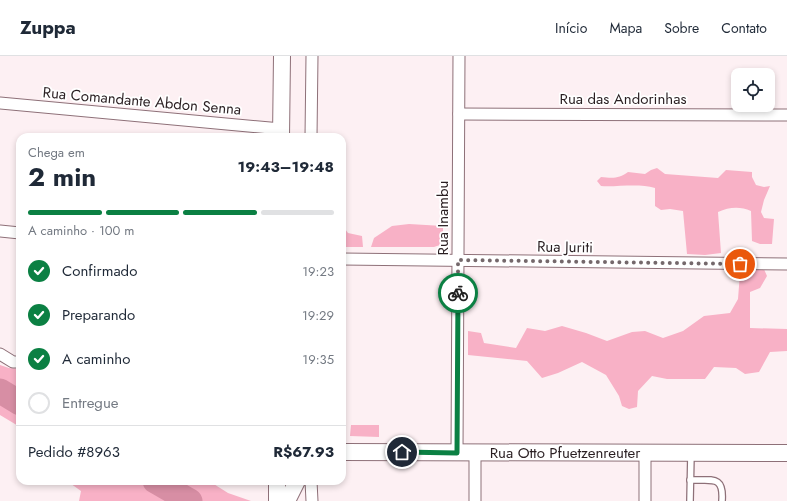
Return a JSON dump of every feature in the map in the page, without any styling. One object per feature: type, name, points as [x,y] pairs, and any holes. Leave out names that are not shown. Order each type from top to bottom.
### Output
[{"type":"main road","points":[[281,133],[282,56]]},
{"type":"main road","name":"Rua Otto Pfuetzenreuter","points":[[346,452],[787,453]]},
{"type":"main road","points":[[277,485],[277,501]]},
{"type":"main road","points":[[287,501],[295,485]]},
{"type":"street","points":[[311,133],[312,56]]},
{"type":"street","name":"Rua Inambu","points":[[457,453],[459,56]]},
{"type":"street","name":"Rua Comandante Abdon Senna","points":[[0,103],[281,133]]},
{"type":"street","name":"Rua das Andorinhas","points":[[459,114],[787,115]]},
{"type":"street","points":[[0,231],[16,233]]},
{"type":"street","name":"Rua Juriti","points":[[346,259],[787,264]]},
{"type":"street","points":[[0,354],[13,362],[16,362]]},
{"type":"street","points":[[475,453],[475,501]]},
{"type":"street","points":[[645,453],[645,501]]},
{"type":"street","points":[[311,485],[312,501]]},
{"type":"lane","points":[[690,501],[691,453]]},
{"type":"lane","points":[[690,480],[716,481],[721,484],[722,501]]},
{"type":"shaded area","points":[[657,168],[665,174],[718,178],[726,170],[752,172],[752,177],[756,185],[764,187],[770,186],[761,212],[764,218],[774,219],[772,244],[760,244],[752,241],[751,211],[743,208],[730,208],[718,212],[721,253],[705,255],[687,254],[683,211],[670,209],[661,210],[655,206],[655,188],[635,185],[601,186],[597,181],[601,177],[618,177],[628,172],[645,174]]},
{"type":"shaded area","points":[[409,224],[443,226],[443,238],[440,245],[434,247],[371,247],[374,238],[392,226]]},
{"type":"shaded area","points":[[346,230],[348,233],[362,236],[363,247],[346,247]]},
{"type":"shaded area","points":[[763,267],[767,276],[760,288],[750,292],[750,328],[787,329],[787,351],[770,352],[759,372],[745,374],[736,368],[714,367],[705,379],[667,379],[652,376],[638,391],[637,407],[629,409],[622,406],[619,396],[606,375],[582,362],[558,373],[542,378],[527,361],[468,355],[468,331],[481,333],[484,343],[516,348],[527,328],[545,331],[562,326],[607,341],[632,332],[645,331],[663,338],[683,331],[704,316],[730,313],[738,299],[740,273],[751,268]]},
{"type":"shaded area","points":[[0,365],[16,369],[16,425],[0,415]]},
{"type":"shaded area","points":[[351,425],[379,425],[379,437],[350,436]]},
{"type":"shaded area","points":[[73,485],[215,485],[228,493],[251,501],[79,501],[81,491]]},
{"type":"waterway","points":[[0,391],[16,401]]},
{"type":"waterway","points":[[162,485],[190,501]]},
{"type":"way so far","points":[[458,293],[458,260],[740,264]]},
{"type":"route","points":[[402,452],[457,453],[458,293]]}]
